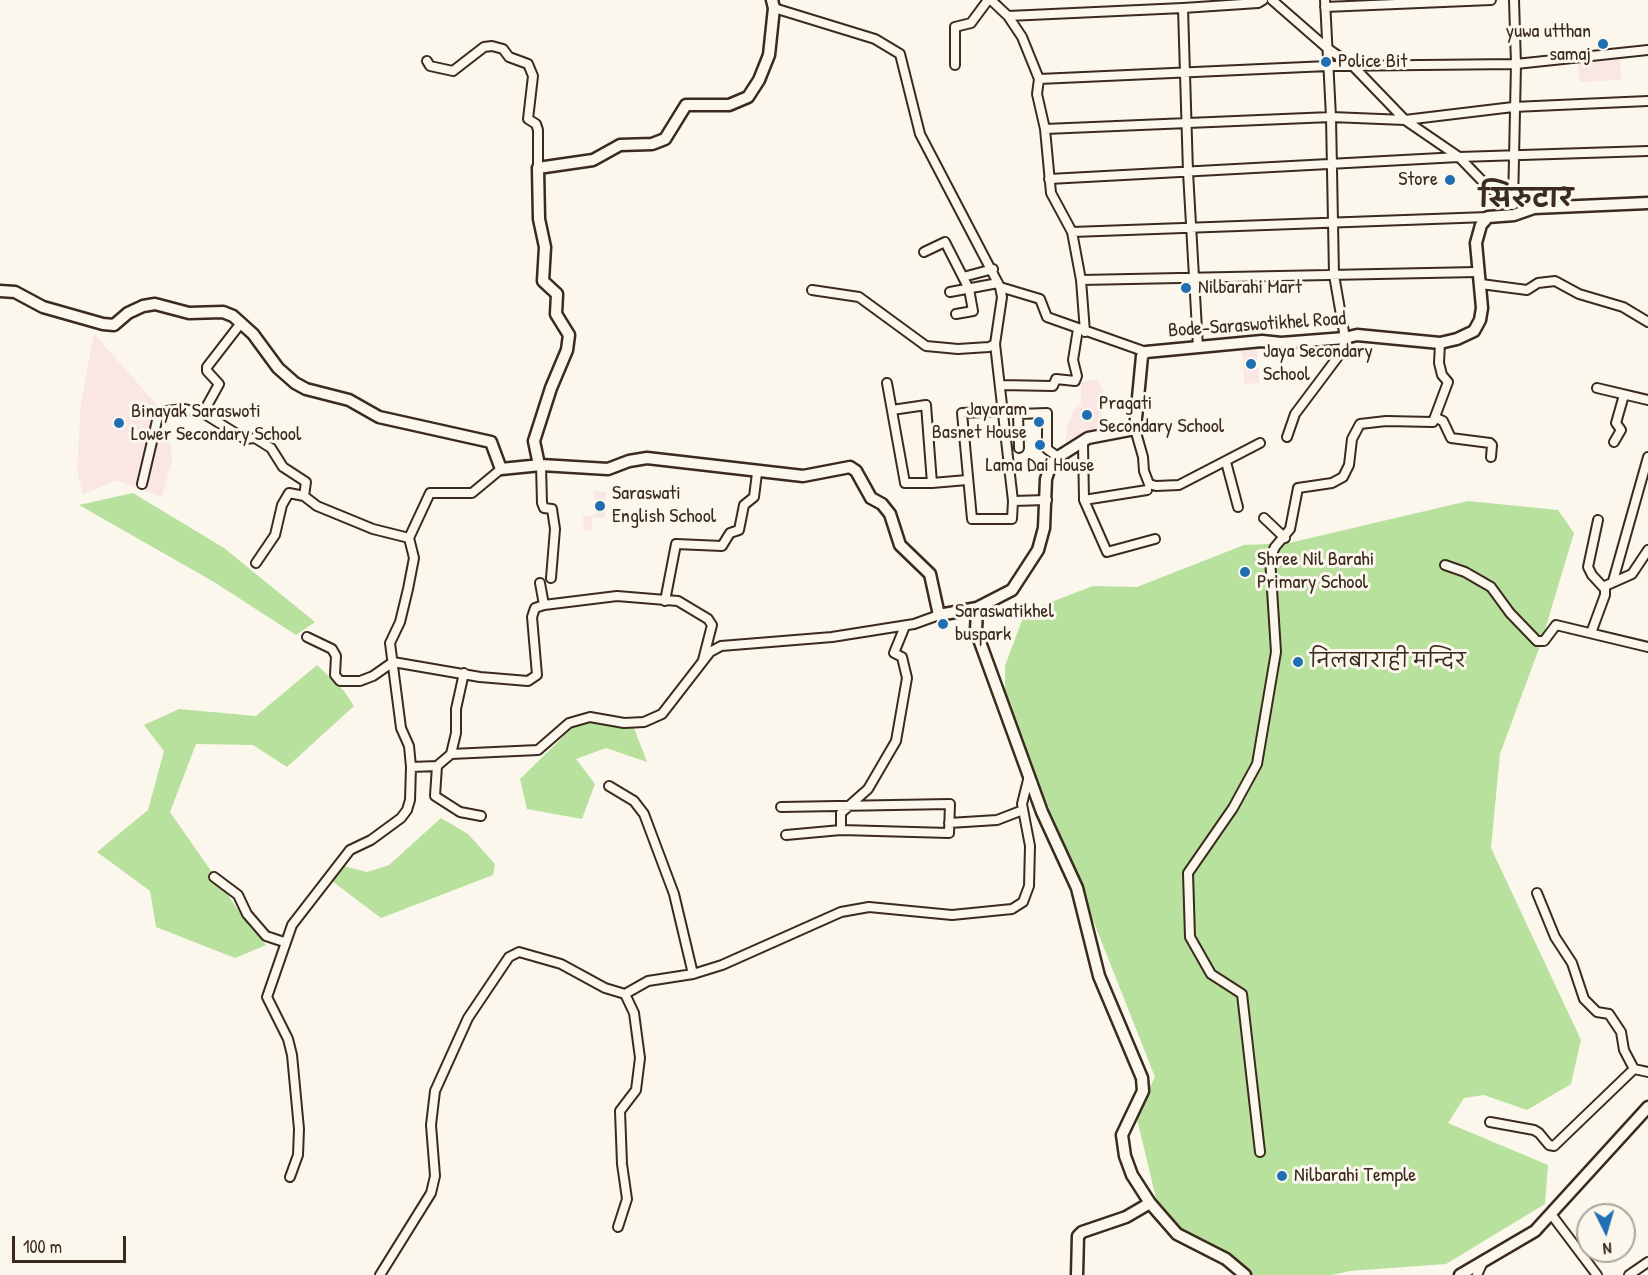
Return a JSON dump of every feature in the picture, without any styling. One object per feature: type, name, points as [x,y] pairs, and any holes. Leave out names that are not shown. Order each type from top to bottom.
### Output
[{"type":"street","points":[[956,65],[955,27],[971,23],[990,0],[1008,16],[1022,37],[1039,80],[1037,94],[1045,129],[1051,193],[1072,232],[1081,280],[1082,330],[1073,360],[1076,379],[1056,379],[1053,386],[1000,385]]},
{"type":"street","points":[[1008,16],[1183,8],[1258,3],[1263,0]]},
{"type":"street","points":[[1272,0],[1328,48],[1353,66],[1405,120],[1459,157],[1513,209]]},
{"type":"street","points":[[1287,437],[1295,414],[1340,354],[1346,338],[1334,275],[1333,165],[1325,4],[1491,0]]},
{"type":"street","points":[[1513,209],[1516,64],[1514,0]]},
{"type":"street","points":[[538,168],[594,159],[620,145],[652,144],[665,139],[686,105],[729,105],[748,97],[759,80],[769,55],[773,4],[875,39],[900,54],[920,134],[993,269],[1002,297],[995,344],[1004,412],[1013,501],[1012,519],[972,519],[962,413],[1004,412],[1049,413],[1047,449],[1058,457]]},
{"type":"street","points":[[1183,8],[1188,172],[1198,347]]},
{"type":"street","points":[[428,61],[430,66],[453,71],[484,46],[492,46],[528,64],[533,76],[528,118],[536,124],[538,129],[539,219],[545,247],[543,281],[557,294],[556,314],[569,335],[567,350],[551,388],[534,441],[540,465],[542,503],[544,508],[552,509],[555,529],[551,578]]},
{"type":"street","points":[[1039,80],[1328,66],[1516,64],[1648,50]]},
{"type":"street","points":[[1045,129],[1331,117],[1405,120],[1514,106],[1648,101]]},
{"type":"street","points":[[1049,179],[1513,154],[1648,151]]},
{"type":"street","points":[[1072,232],[1488,217],[1513,209],[1648,203]]},
{"type":"street","name":"Bode-Saraswotikhel Road","points":[[1135,429],[1142,356],[1146,352],[1346,338],[1357,335],[1440,343],[1474,331],[1480,320],[1482,308],[1476,243],[1481,225],[1488,217]]},
{"type":"street","points":[[924,252],[945,242],[969,289],[973,311],[956,314]]},
{"type":"street","points":[[963,277],[993,269]]},
{"type":"street","points":[[1081,280],[1478,272]]},
{"type":"street","points":[[1480,284],[1527,290],[1538,283],[1555,281],[1579,294],[1623,307],[1648,322]]},
{"type":"street","points":[[950,292],[999,285],[1040,300],[1047,317],[1146,352]]},
{"type":"street","points":[[812,290],[860,297],[926,346],[967,348],[989,347],[995,344]]},
{"type":"street","points":[[0,291],[15,291],[43,307],[103,324],[114,325],[128,313],[143,306],[155,304],[189,313],[223,312],[241,322],[254,334],[285,376],[295,383],[306,389],[350,400],[379,417],[491,442],[501,469]]},
{"type":"street","points":[[203,413],[219,384],[207,371],[207,367],[241,322]]},
{"type":"street","points":[[1260,1152],[1242,994],[1211,974],[1190,937],[1188,873],[1233,808],[1257,764],[1276,652],[1270,558],[1275,547],[1285,538],[1290,529],[1298,488],[1332,483],[1343,477],[1349,465],[1352,439],[1360,424],[1386,421],[1426,423],[1436,418],[1448,382],[1440,369],[1440,343]]},
{"type":"street","points":[[887,383],[905,483],[967,480]]},
{"type":"street","points":[[1597,388],[1648,399]]},
{"type":"street","points":[[1614,442],[1621,430],[1616,423],[1624,395]]},
{"type":"street","points":[[892,410],[926,405],[932,483]]},
{"type":"street","points":[[142,484],[159,412],[164,409],[183,409],[203,413],[245,439],[255,438],[271,448],[283,467],[306,482],[304,496]]},
{"type":"street","points":[[1018,414],[1019,448]]},
{"type":"street","points":[[1436,418],[1443,421],[1451,438],[1490,443],[1492,445],[1491,457]]},
{"type":"street","points":[[411,767],[437,766],[452,754],[538,750],[569,723],[590,717],[624,723],[644,722],[662,714],[710,652],[721,646],[832,638],[905,626],[939,615],[977,608],[1012,590],[1024,574],[1038,550],[1044,528],[1047,500],[1046,479],[1051,464],[1088,438],[1135,429],[1149,484],[1156,486],[1179,485],[1260,443]]},
{"type":"street","points":[[1083,443],[1084,500],[1107,552],[1155,540]]},
{"type":"street","points":[[1604,588],[1613,581],[1648,457]]},
{"type":"street","points":[[290,1177],[298,1155],[299,1129],[292,1055],[288,1039],[267,997],[283,954],[284,942],[292,925],[350,849],[371,840],[401,818],[410,800],[409,746],[401,728],[390,643],[400,622],[414,558],[409,538],[430,493],[472,493],[501,469],[540,465],[608,469],[629,461],[647,458],[757,473],[803,476],[849,467],[856,471],[871,498],[882,504],[890,514],[900,545],[930,574],[939,615]]},
{"type":"street","points":[[1226,462],[1238,507]]},
{"type":"street","points":[[665,601],[676,544],[722,546],[730,533],[739,530],[744,505],[754,497],[757,473]]},
{"type":"street","points":[[1084,500],[1147,490]]},
{"type":"street","points":[[256,563],[274,535],[282,505],[289,493],[304,496],[317,507],[335,515],[409,538]]},
{"type":"street","points":[[1013,501],[1047,500]]},
{"type":"street","points":[[1264,518],[1285,538]]},
{"type":"street","points":[[1591,633],[1605,594],[1604,588],[1588,567],[1598,520]]},
{"type":"street","points":[[1613,581],[1621,581],[1632,574],[1648,550]]},
{"type":"street","points":[[1445,566],[1465,572],[1491,587],[1510,613],[1537,641],[1544,641],[1556,626],[1648,647]]},
{"type":"street","points":[[540,583],[544,605]]},
{"type":"street","points":[[308,636],[332,649],[336,656],[335,675],[340,681],[360,681],[373,676],[393,662],[528,681],[537,675],[532,612],[544,605],[605,596],[678,601],[708,619],[712,625],[703,661]]},
{"type":"street","points":[[977,608],[976,631],[1042,812],[1077,888],[1099,976],[1142,1078],[1143,1091],[1122,1135],[1125,1156],[1132,1175],[1150,1203],[1177,1234],[1226,1259],[1245,1275]]},
{"type":"street","points":[[841,830],[841,813],[868,789],[896,741],[906,678],[902,657],[894,653],[905,626]]},
{"type":"street","points":[[452,754],[456,732],[457,701],[464,673]]},
{"type":"street","points":[[437,766],[435,796],[460,812],[481,816]]},
{"type":"street","points":[[380,1275],[431,1193],[435,1176],[431,1125],[435,1091],[468,1018],[509,957],[519,952],[561,964],[605,988],[625,994],[648,981],[693,974],[756,951],[841,912],[868,907],[952,915],[1012,909],[1023,902],[1029,886],[1030,846],[1023,810],[1024,789],[1029,776]]},
{"type":"street","points":[[609,786],[634,801],[648,824],[674,894],[693,974]]},
{"type":"street","points":[[781,807],[950,804],[949,833],[841,830],[786,835]]},
{"type":"street","points":[[949,823],[997,820],[1023,810]]},
{"type":"street","points":[[214,876],[238,895],[247,914],[266,936],[284,942]]},
{"type":"street","points":[[1537,893],[1556,937],[1572,963],[1584,999],[1597,1012],[1609,1014],[1621,1032],[1624,1050],[1634,1069]]},
{"type":"street","points":[[618,1227],[627,1199],[622,1164],[620,1111],[636,1090],[640,1058],[634,1013],[625,994]]},
{"type":"street","points":[[1634,1069],[1648,1072]]},
{"type":"street","points":[[1490,1122],[1534,1130],[1549,1145],[1554,1146],[1634,1069]]},
{"type":"street","points":[[1460,1275],[1535,1231],[1648,1107]]},
{"type":"street","points":[[1077,1275],[1078,1236],[1082,1232],[1126,1217],[1150,1203]]},
{"type":"street","points":[[1551,1214],[1597,1275]]},
{"type":"street","points":[[1477,1275],[1484,1261]]},
{"type":"street","points":[[1629,1275],[1648,1262]]},
{"type":"shaded area","points":[[1620,56],[1621,80],[1579,82],[1578,58]]},
{"type":"shaded area","name":"Binayak Saraswoti Lower Secondary School","points":[[94,334],[157,405],[157,442],[170,440],[172,460],[162,497],[116,480],[83,495],[77,470],[81,402]]},
{"type":"shaded area","name":"Jaya Secondary School","points":[[1257,345],[1259,383],[1244,384],[1242,346]]},
{"type":"shaded area","name":"Pragati Secondary School","points":[[1097,379],[1104,394],[1099,429],[1066,444],[1067,427],[1074,410],[1081,404],[1081,382]]},
{"type":"shaded area","name":"Saraswati English School","points":[[594,491],[606,492],[605,517],[592,518],[592,530],[584,531],[583,516],[596,515]]},
{"type":"green space","points":[[133,493],[224,548],[315,622],[296,635],[214,582],[79,505]]},
{"type":"green space","points":[[1468,501],[1558,510],[1574,533],[1541,643],[1500,754],[1491,848],[1581,1040],[1571,1084],[1527,1110],[1484,1095],[1464,1098],[1448,1123],[1548,1165],[1545,1204],[1446,1264],[1350,1271],[1332,1275],[1239,1275],[1216,1262],[1160,1215],[1136,1115],[1155,1077],[1005,697],[1005,666],[1025,612],[1093,586],[1137,587],[1244,545],[1289,543]]},
{"type":"green space","points":[[317,665],[344,691],[354,706],[287,767],[253,745],[196,744],[170,812],[250,927],[266,945],[235,958],[156,927],[150,891],[97,852],[148,810],[164,751],[144,725],[179,709],[256,716]]},
{"type":"green space","points":[[591,722],[634,728],[647,762],[606,748],[576,759],[595,784],[582,819],[527,809],[520,779],[573,727]]},
{"type":"green space","points":[[441,818],[468,834],[495,864],[493,875],[381,918],[332,881],[343,866],[367,872],[389,865]]},
{"type":"place","name":"yuwa utthan samaj","points":[[1603,44]]},
{"type":"place","name":"Police Bit","points":[[1326,62]]},
{"type":"place","name":"Store","points":[[1450,180]]},
{"type":"place","name":"Nilbarahi Mart","points":[[1186,288]]},
{"type":"place","name":"Jaya Secondary School","points":[[1251,364]]},
{"type":"place","name":"Pragati Secondary School","points":[[1087,415]]},
{"type":"place","name":"Jayaram Basnet House","points":[[1039,422]]},
{"type":"place","name":"Binayak Saraswoti Lower Secondary School","points":[[119,423]]},
{"type":"place","name":"Lama Dai House","points":[[1040,445]]},
{"type":"place","name":"Saraswati English School","points":[[600,506]]},
{"type":"place","name":"Shree Nil Barahi Primary School","points":[[1245,572]]},
{"type":"place","name":"Saraswatikhel buspark","points":[[943,624]]},
{"type":"place","name":"निलबाराही मन्दिर","points":[[1298,662]]},
{"type":"place","name":"Nilbarahi Temple","points":[[1282,1176]]},
{"type":"district","name":"सिरुटार","points":[[1526,200]]}]
